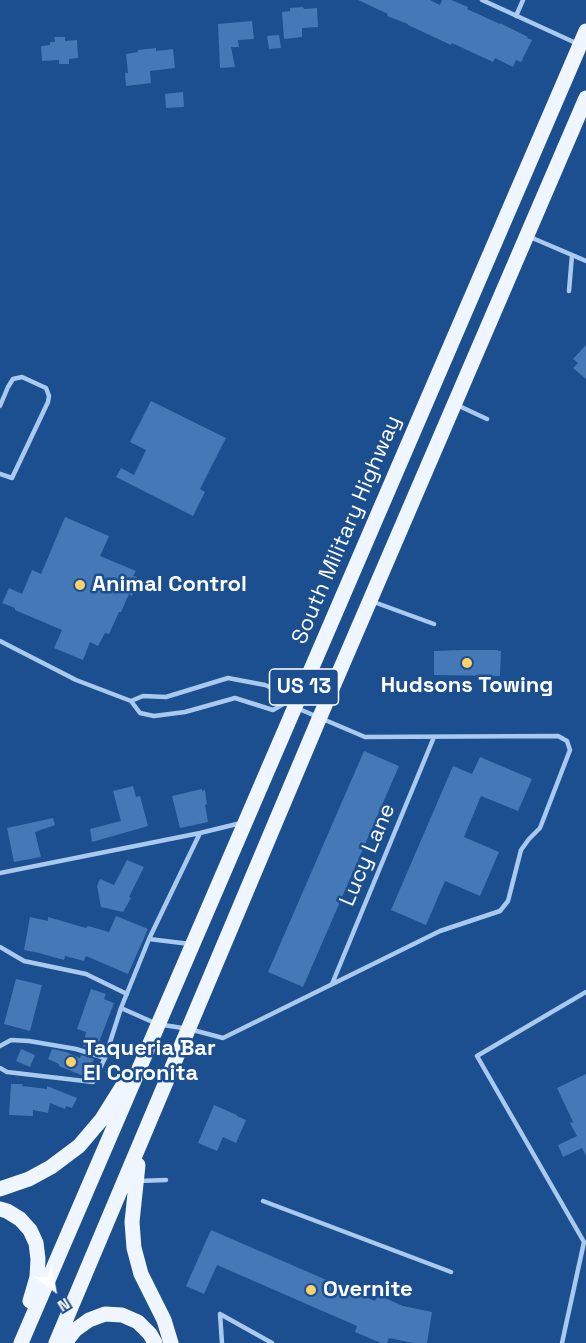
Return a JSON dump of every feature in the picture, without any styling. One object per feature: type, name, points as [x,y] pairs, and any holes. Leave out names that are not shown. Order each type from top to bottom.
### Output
[{"type":"main road","name":"South Military Highway","points":[[19,1343],[247,821],[290,706],[583,38]]},
{"type":"main road","name":"US 13","points":[[56,1343],[586,98]]},
{"type":"main road","points":[[0,1189],[44,1171],[79,1146],[102,1119],[121,1090],[158,1024]]},
{"type":"main road","points":[[140,1146],[132,1222],[134,1248],[141,1274],[164,1320],[171,1343]]},
{"type":"main road","points":[[0,1209],[20,1219],[30,1230],[36,1243],[37,1277],[19,1343]]},
{"type":"main road","points":[[65,1343],[75,1330],[89,1320],[105,1314],[122,1315],[138,1322],[155,1343]]},
{"type":"lane","points":[[482,0],[516,16],[583,38]]},
{"type":"lane","points":[[516,16],[523,0]]},
{"type":"lane","points":[[527,236],[586,261]]},
{"type":"lane","points":[[569,291],[572,255]]},
{"type":"lane","points":[[0,406],[13,380],[22,377],[46,388],[49,396],[12,478],[0,474]]},
{"type":"lane","points":[[455,404],[487,418]]},
{"type":"lane","points":[[370,601],[434,624]]},
{"type":"lane","points":[[0,641],[76,680],[131,701],[140,713],[154,716],[185,712],[235,699],[273,710],[290,706],[365,737],[558,736],[567,741],[570,750],[540,828],[521,850],[508,901],[500,911],[440,932],[223,1038],[158,1024],[121,1008]]},
{"type":"lane","points":[[131,701],[143,696],[166,697],[228,678],[265,685],[284,693],[290,706]]},
{"type":"lane","name":"Lucy Lane","points":[[332,985],[435,737]]},
{"type":"lane","points":[[0,873],[200,833],[247,821]]},
{"type":"lane","points":[[0,1068],[7,1072],[93,1082],[105,1058],[121,1008],[149,939],[200,833]]},
{"type":"lane","points":[[149,939],[192,945]]},
{"type":"lane","points":[[0,947],[24,961],[86,974],[127,994]]},
{"type":"lane","points":[[562,1343],[585,1242],[477,1056],[586,992]]},
{"type":"lane","points":[[0,1046],[11,1040],[29,1041],[76,1049],[105,1058]]},
{"type":"lane","points":[[136,1181],[166,1180]]},
{"type":"lane","points":[[263,1201],[451,1272]]},
{"type":"lane","points":[[222,1343],[220,1314],[272,1343]]},
{"type":"building","points":[[358,0],[430,0],[440,5],[442,0],[451,0],[532,40],[521,62],[516,60],[513,67],[495,58],[493,62],[452,43],[451,45]]},
{"type":"building","points":[[303,7],[304,9],[317,8],[318,27],[302,28],[302,37],[284,39],[282,12],[290,11],[290,8]]},
{"type":"building","points":[[252,21],[254,39],[238,40],[239,47],[231,47],[235,67],[220,68],[218,24]]},
{"type":"building","points":[[279,35],[281,48],[269,49],[267,36]]},
{"type":"building","points":[[54,37],[65,37],[65,41],[77,40],[78,58],[69,59],[69,64],[59,64],[59,60],[42,61],[41,46],[55,42]]},
{"type":"building","points":[[156,48],[156,51],[173,49],[175,68],[150,71],[151,83],[126,86],[125,73],[128,73],[126,54]]},
{"type":"building","points":[[183,92],[184,107],[166,108],[165,94]]},
{"type":"building","points":[[586,345],[586,379],[573,368],[578,363],[573,359]]},
{"type":"building","points":[[151,401],[226,438],[200,489],[205,492],[193,516],[116,477],[121,468],[134,475],[146,450],[130,442]]},
{"type":"building","name":"Animal Control","points":[[65,517],[109,536],[100,556],[136,571],[133,576],[137,577],[132,596],[129,594],[109,634],[105,633],[98,646],[90,642],[83,660],[54,648],[62,630],[2,603],[9,588],[22,594],[32,570],[41,574]]},
{"type":"building","name":"Hudsons Towing","points":[[434,651],[501,651],[500,676],[434,675]]},
{"type":"building","points":[[364,751],[399,766],[303,987],[268,972]]},
{"type":"building","points":[[480,757],[532,779],[518,811],[481,796],[464,837],[499,852],[480,896],[445,881],[426,925],[391,910],[453,766],[472,774]]},
{"type":"building","points":[[133,786],[136,797],[140,796],[148,826],[92,842],[90,829],[121,821],[113,791]]},
{"type":"building","points":[[202,789],[202,791],[205,790],[208,822],[180,828],[172,796]]},
{"type":"building","points":[[53,818],[55,825],[35,832],[41,857],[14,862],[7,828]]},
{"type":"building","points":[[127,860],[144,867],[129,897],[131,898],[123,912],[101,907],[97,886],[100,879],[114,885]]},
{"type":"building","points":[[116,916],[148,929],[128,974],[86,956],[84,961],[65,956],[64,960],[24,950],[30,917],[48,921],[48,917],[109,932]]},
{"type":"building","points":[[16,979],[42,985],[30,1031],[4,1024]]},
{"type":"building","points":[[91,989],[106,994],[104,999],[114,1003],[97,1051],[83,1046],[86,1032],[77,1029]]},
{"type":"building","points":[[21,1049],[35,1055],[30,1067],[16,1061]]},
{"type":"building","points":[[52,1049],[80,1058],[81,1055],[94,1059],[86,1077],[48,1059]]},
{"type":"building","points":[[586,1074],[586,1156],[582,1148],[563,1157],[558,1145],[577,1136],[557,1088]]},
{"type":"building","points":[[11,1084],[47,1089],[47,1086],[77,1098],[72,1108],[66,1106],[65,1109],[50,1103],[48,1113],[33,1110],[33,1116],[9,1115]]},
{"type":"building","points":[[214,1105],[246,1120],[236,1143],[223,1137],[217,1151],[198,1143]]},
{"type":"building","name":"Overnite","points":[[211,1230],[375,1301],[378,1295],[403,1306],[432,1312],[427,1343],[413,1343],[389,1338],[387,1343],[381,1343],[355,1332],[357,1326],[217,1265],[204,1294],[186,1286]]},
{"type":"place","name":"Animal Control","points":[[80,585]]},
{"type":"place","name":"Hudsons Towing","points":[[467,663]]},
{"type":"place","name":"Taqueria Bar El Coronita","points":[[71,1062]]},
{"type":"place","name":"Overnite","points":[[311,1290]]}]
